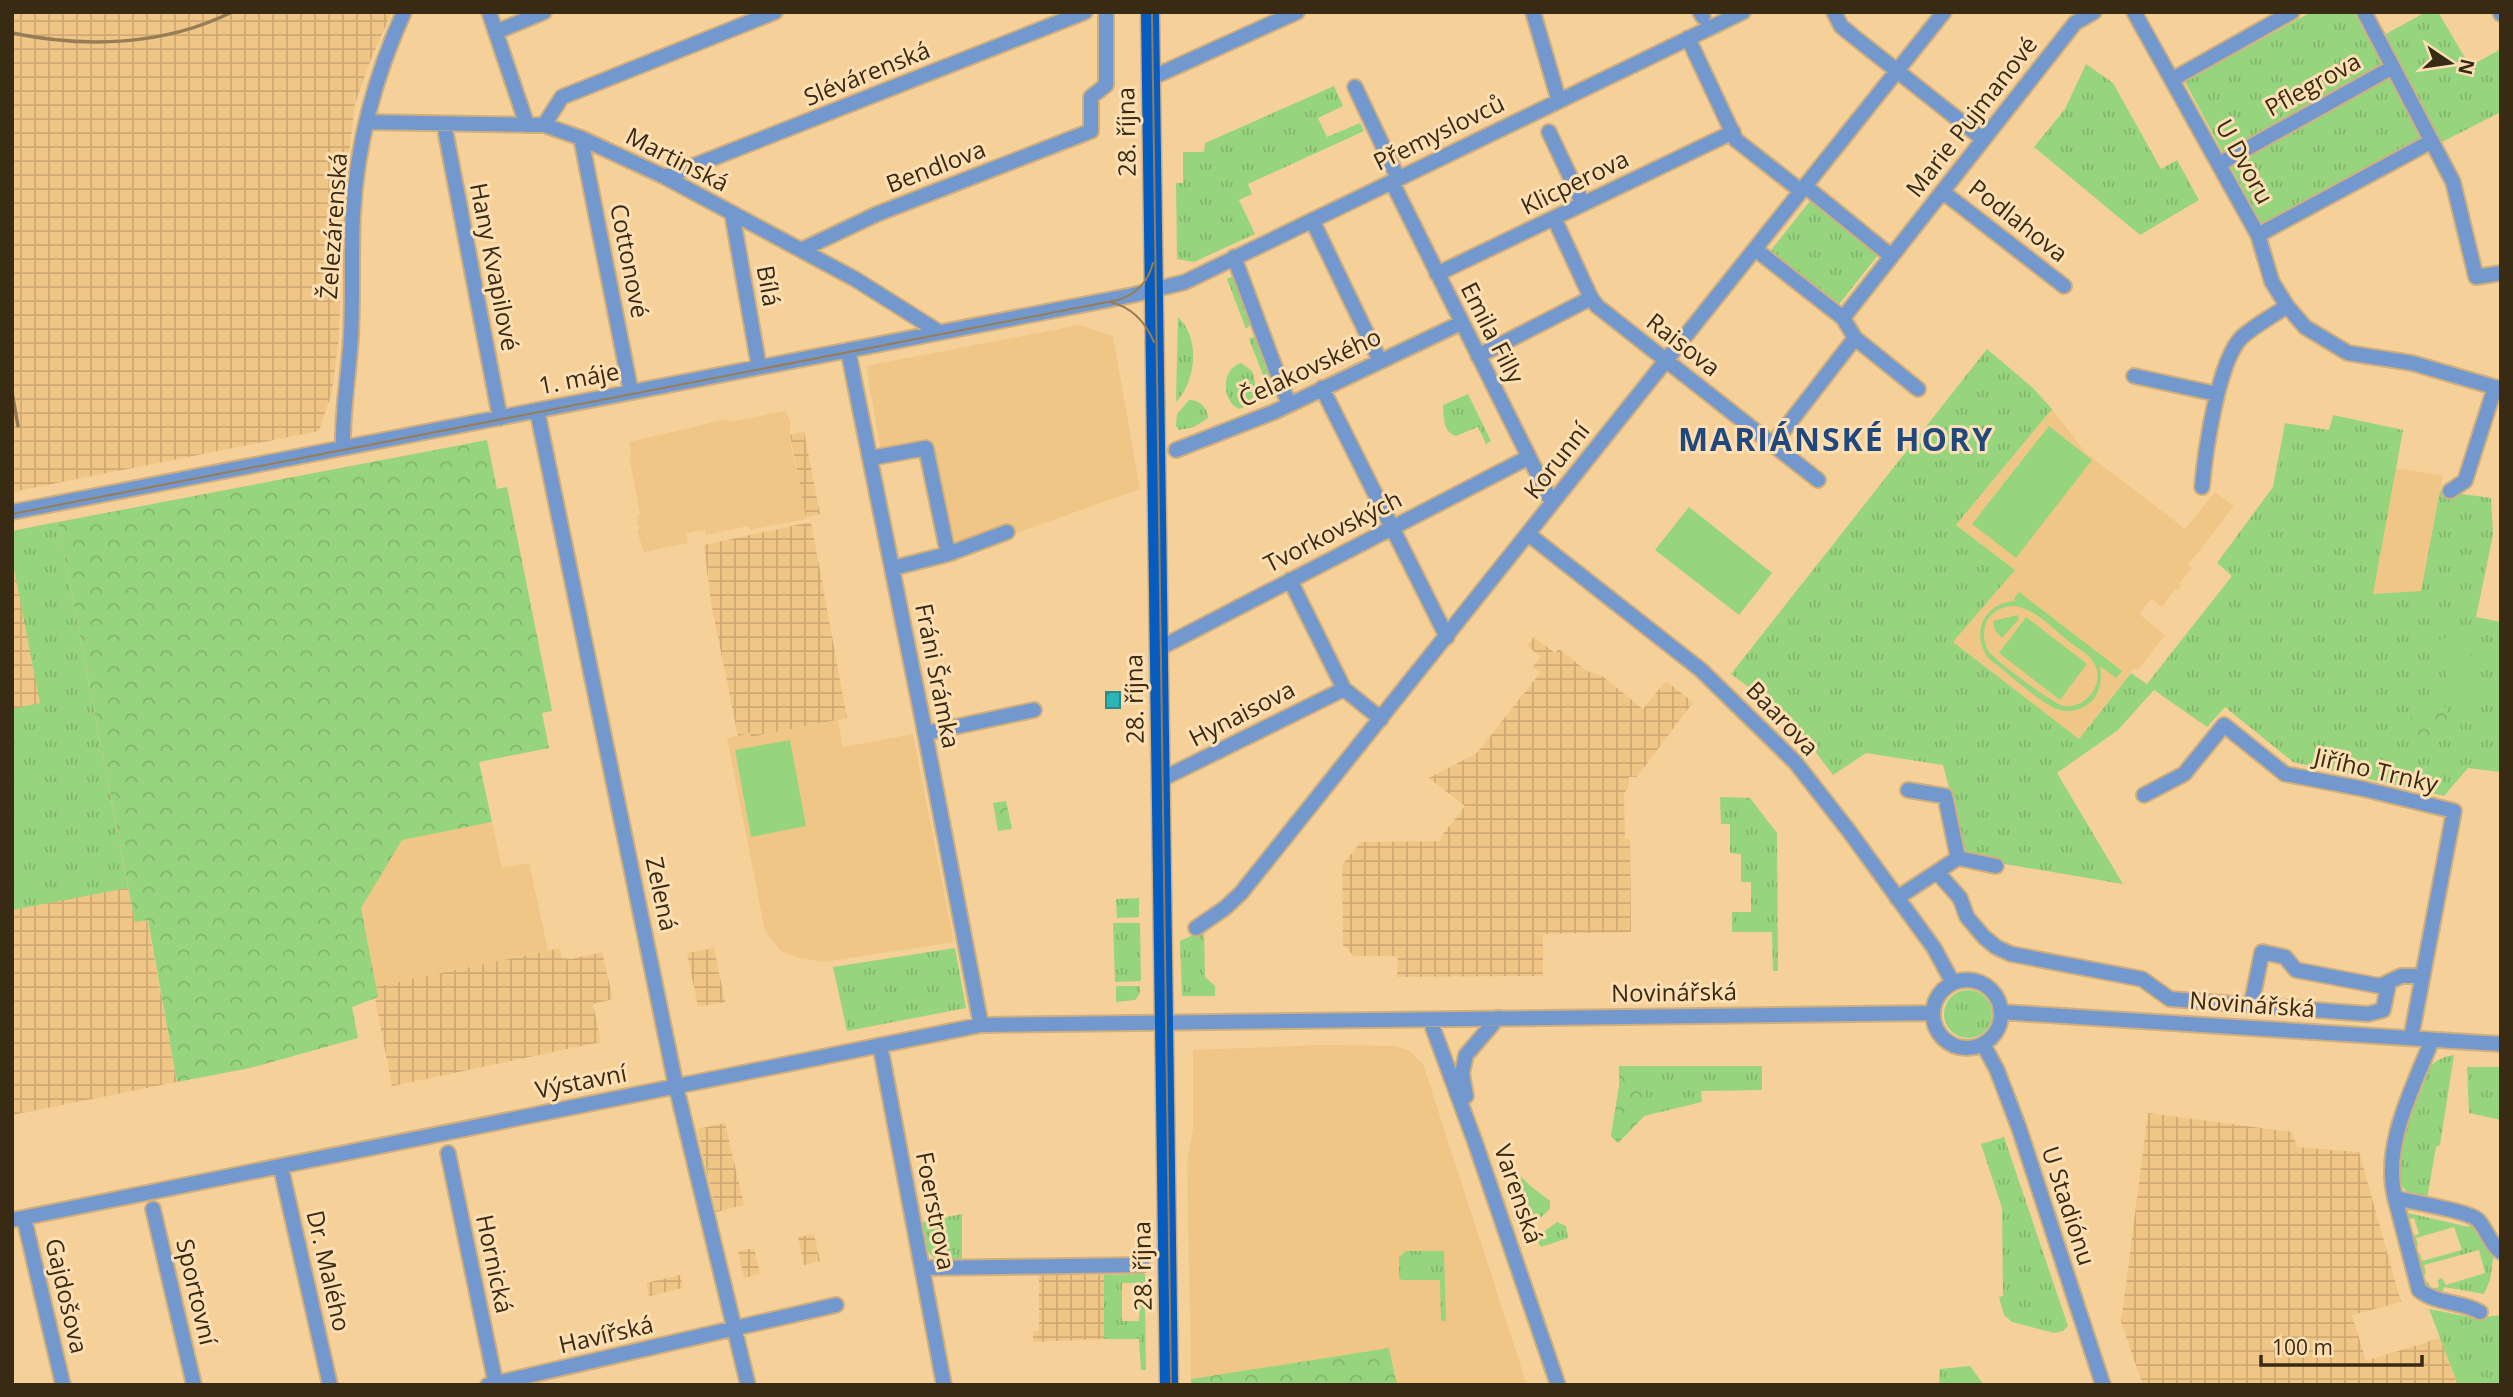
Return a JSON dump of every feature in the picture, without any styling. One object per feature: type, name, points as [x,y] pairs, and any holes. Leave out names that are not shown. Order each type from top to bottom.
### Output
[{"type":"main road","name":"28. října","points":[[1150,12],[1169,1385]]},
{"type":"street","name":"Železárenská","points":[[343,448],[344,402],[351,338],[353,211],[366,122],[384,63],[404,12]]},
{"type":"street","points":[[489,12],[527,125]]},
{"type":"street","points":[[496,32],[544,12]]},
{"type":"street","points":[[544,125],[562,97],[775,12]]},
{"type":"street","name":"Slévárenská","points":[[665,177],[1085,12]]},
{"type":"street","name":"Bendlova","points":[[801,250],[877,214],[1091,131],[1091,97],[1106,86],[1105,12]]},
{"type":"street","points":[[1150,78],[1297,12]]},
{"type":"street","points":[[1533,12],[1559,101]]},
{"type":"street","name":"Přemyslovců","points":[[1154,290],[1185,282],[1743,12]]},
{"type":"street","points":[[1834,12],[1841,26],[1983,138]]},
{"type":"street","name":"Korunní","points":[[1196,928],[1241,893],[1944,12]]},
{"type":"street","name":"Marie Pujmanové","points":[[1843,318],[2076,23],[2094,12]]},
{"type":"street","name":"U Dvoru","points":[[2134,12],[2258,235],[2432,141]]},
{"type":"street","points":[[2173,79],[2292,12]]},
{"type":"street","points":[[2364,12],[2454,182],[2476,277],[2501,273]]},
{"type":"street","points":[[1688,38],[1737,140],[1891,256]]},
{"type":"street","name":"Pflegrova","points":[[2219,164],[2393,67]]},
{"type":"street","name":"Emila Filly","points":[[1355,87],[1437,274],[1552,503]]},
{"type":"street","name":"Martinská","points":[[366,122],[544,125],[581,138],[665,177],[855,279],[939,332]]},
{"type":"street","name":"Hany Kvapilové","points":[[444,124],[500,418]]},
{"type":"street","points":[[1549,132],[1583,204]]},
{"type":"street","name":"Klicperova","points":[[1437,274],[1733,132]]},
{"type":"street","name":"Cottonové","points":[[581,138],[631,392]]},
{"type":"street","name":"Podlahova","points":[[1943,192],[2064,286]]},
{"type":"street","name":"Bílá","points":[[732,213],[759,367]]},
{"type":"street","name":"Raisova","points":[[1554,218],[1597,306],[1818,480]]},
{"type":"street","points":[[1312,220],[1380,361]]},
{"type":"street","points":[[2258,235],[2272,282],[2305,327],[2348,353],[2412,363],[2498,388],[2465,480],[2450,491]]},
{"type":"street","points":[[1755,249],[1843,318],[1855,338],[1918,389]]},
{"type":"street","points":[[1234,257],[1289,405]]},
{"type":"street","name":"1. máje","points":[[12,512],[1154,290]]},
{"type":"street","points":[[1478,356],[1591,298]]},
{"type":"street","points":[[2202,487],[2205,458],[2222,375],[2240,338],[2287,306]]},
{"type":"street","name":"Čelakovského","points":[[1176,450],[1289,405],[1461,323]]},
{"type":"street","points":[[1773,444],[1855,338]]},
{"type":"street","name":"Fráni Šrámka","points":[[848,350],[926,733],[980,1018]]},
{"type":"street","points":[[2134,376],[2217,394]]},
{"type":"street","points":[[1322,388],[1447,636]]},
{"type":"street","name":"Zelená","points":[[537,410],[676,1086],[748,1385]]},
{"type":"street","points":[[871,458],[926,448],[948,554]]},
{"type":"street","name":"Tvorkovských","points":[[1158,649],[1529,457]]},
{"type":"street","points":[[893,568],[948,554],[1007,532]]},
{"type":"street","name":"Baarova","points":[[1528,534],[1701,670],[1795,762],[1934,948],[1953,983]]},
{"type":"street","points":[[1290,580],[1344,688],[1381,719]]},
{"type":"street","name":"Hynaisova","points":[[1160,780],[1344,688]]},
{"type":"street","points":[[926,733],[1034,710]]},
{"type":"street","name":"Jiřího Trnky","points":[[2144,795],[2184,774],[2224,725],[2286,774],[2364,789],[2454,811],[2412,1038]]},
{"type":"street","points":[[1908,790],[1945,796],[1958,858]]},
{"type":"street","points":[[1897,898],[1958,858],[1996,866]]},
{"type":"street","points":[[1937,872],[1960,898],[1968,916],[1984,937],[1996,947],[2011,954],[2038,960],[2142,979],[2170,999],[2375,1013],[2383,1010],[2386,1005],[2389,982]]},
{"type":"street","points":[[2251,1006],[2262,952],[2285,957],[2296,970],[2379,986],[2401,976],[2422,976]]},
{"type":"street","points":[[1967,980],[1985,985],[1997,998],[2001,1012],[1996,1031],[1983,1044],[1964,1047],[1947,1041],[1938,1030],[1933,1013],[1937,998],[1953,983],[1967,980]]},
{"type":"street","name":"Novinářská","points":[[2001,1012],[2501,1044]]},
{"type":"street","name":"Novinářská","points":[[1164,1024],[1933,1013]]},
{"type":"street","name":"Výstavní","points":[[18,1219],[880,1045],[980,1018],[1164,1024]]},
{"type":"street","points":[[1475,1142],[1462,1073],[1466,1055],[1498,1018]]},
{"type":"street","name":"Varenská","points":[[1430,1020],[1558,1385]]},
{"type":"street","points":[[2432,1040],[2410,1094],[2398,1134],[2392,1183],[2419,1290],[2426,1296],[2480,1312]]},
{"type":"street","name":"U Stadiónu","points":[[1983,1044],[1997,1070],[2019,1128],[2103,1385]]},
{"type":"street","name":"Foerstrova","points":[[880,1045],[944,1385]]},
{"type":"street","name":"Hornická","points":[[448,1153],[493,1384]]},
{"type":"street","name":"Dr. Malého","points":[[281,1168],[330,1385]]},
{"type":"street","points":[[2395,1198],[2475,1217],[2494,1247],[2501,1252]]},
{"type":"street","name":"Sportovní","points":[[153,1209],[194,1385]]},
{"type":"street","name":"Gajdošova","points":[[18,1219],[63,1385]]},
{"type":"street","points":[[922,1268],[1142,1265]]},
{"type":"street","name":"Havířská","points":[[493,1384],[836,1305]]},
{"type":"shaded area","points":[[12,12],[392,12],[355,104],[343,204],[339,338],[332,392],[319,431],[12,492]]},
{"type":"shaded area","points":[[1079,325],[1113,336],[1140,489],[955,555],[931,443],[881,452],[866,366]]},
{"type":"shaded area","points":[[2052,409],[2085,452],[2185,529],[2215,492],[2234,506],[2188,565],[2192,568],[2179,584],[2181,586],[2175,589],[2162,607],[2151,599],[2139,614],[2165,635],[2138,670],[2134,668],[2079,739],[1953,642],[2015,570],[1956,525]]},
{"type":"shaded area","points":[[786,411],[807,519],[750,530],[748,526],[706,535],[705,530],[691,532],[686,534],[688,543],[644,552],[637,531],[637,516],[640,514],[629,456],[629,442],[727,419],[728,422]]},
{"type":"shaded area","points":[[804,432],[820,514],[806,517],[790,435]]},
{"type":"shaded area","points":[[2334,464],[2409,470],[2443,476],[2421,591],[2318,600]]},
{"type":"shaded area","points":[[58,522],[135,922],[147,919],[177,1082],[12,1115],[12,531]]},
{"type":"shaded area","points":[[811,522],[847,718],[751,737],[750,733],[738,736],[711,603],[704,545]]},
{"type":"shaded area","points":[[1534,637],[1555,653],[1559,649],[1587,671],[1602,676],[1643,709],[1666,681],[1693,702],[1637,777],[1629,777],[1629,786],[1624,794],[1625,839],[1630,839],[1631,932],[1543,934],[1543,976],[1397,977],[1398,956],[1354,956],[1343,945],[1342,865],[1361,842],[1440,841],[1465,806],[1429,778],[1477,753],[1540,673],[1533,667],[1541,657],[1527,646]]},
{"type":"shaded area","points":[[838,720],[843,747],[913,734],[954,942],[824,962],[799,958],[781,951],[765,931],[727,738],[750,733],[752,737]]},
{"type":"shaded area","points":[[492,822],[502,868],[529,863],[548,950],[375,987],[360,908],[402,840]]},
{"type":"shaded area","points":[[560,948],[562,958],[571,959],[602,952],[613,999],[593,1004],[601,1042],[392,1086],[375,987]]},
{"type":"shaded area","points":[[714,948],[725,1002],[698,1007],[687,953]]},
{"type":"shaded area","points":[[1324,1045],[1393,1046],[1409,1050],[1423,1064],[1527,1385],[1397,1385],[1389,1348],[1191,1379],[1187,1162],[1193,1129],[1193,1050]]},
{"type":"shaded area","points":[[2148,1113],[2292,1132],[2297,1147],[2359,1152],[2401,1302],[2352,1315],[2366,1361],[2440,1338],[2458,1385],[2143,1385],[2121,1322]]},
{"type":"shaded area","points":[[725,1123],[744,1205],[716,1212],[697,1129]]},
{"type":"shaded area","points":[[814,1234],[820,1261],[804,1265],[798,1237]]},
{"type":"shaded area","points":[[754,1248],[760,1274],[744,1278],[738,1251]]},
{"type":"shaded area","points":[[680,1275],[683,1288],[649,1296],[646,1283]]},
{"type":"shaded area","points":[[1039,1275],[1104,1275],[1104,1339],[1033,1342],[1033,1331],[1039,1331]]},
{"type":"green space","points":[[2311,12],[2354,12],[2422,139],[2262,225],[2185,82]]},
{"type":"green space","points":[[2426,12],[2438,12],[2470,66],[2499,50],[2501,53],[2501,112],[2440,143],[2384,35]]},
{"type":"green space","points":[[2086,64],[2113,83],[2161,169],[2177,160],[2199,200],[2140,235],[2034,147],[2065,109]]},
{"type":"green space","points":[[1334,86],[1343,106],[1318,118],[1327,137],[1360,123],[1364,131],[1248,184],[1252,194],[1239,200],[1255,234],[1194,262],[1177,259],[1176,183],[1183,183],[1183,152],[1204,152],[1205,143]]},
{"type":"green space","points":[[1810,201],[1878,255],[1837,307],[1768,254]]},
{"type":"green space","points":[[1238,274],[1253,326],[1251,324],[1246,329],[1227,279]]},
{"type":"green space","points":[[1178,317],[1190,337],[1193,360],[1188,383],[1176,402]]},
{"type":"green space","points":[[1258,335],[1281,395],[1272,398],[1249,339]]},
{"type":"green space","points":[[1987,349],[2033,388],[2052,409],[1956,525],[2015,570],[1953,642],[2079,739],[2131,673],[2147,684],[2232,576],[2217,563],[2273,487],[2285,423],[2329,430],[2333,415],[2403,430],[2373,594],[2421,591],[2440,491],[2491,498],[2493,535],[2476,617],[2501,622],[2501,772],[2468,768],[2444,796],[2293,762],[2225,707],[2207,727],[2154,690],[2118,730],[2057,773],[2123,884],[2005,864],[1970,867],[1943,765],[1866,753],[1833,775],[1790,718],[1731,674]]},
{"type":"green space","points":[[1241,363],[1252,371],[1255,388],[1249,403],[1239,409],[1229,399],[1226,385],[1230,371]]},
{"type":"green space","points":[[1468,394],[1491,441],[1486,444],[1478,427],[1456,436],[1445,424],[1443,405]]},
{"type":"green space","points":[[1189,400],[1202,405],[1208,418],[1194,427],[1179,430],[1176,426],[1177,414]]},
{"type":"green space","points":[[2049,426],[2092,460],[2016,558],[1972,524]]},
{"type":"green space","points":[[487,440],[497,489],[507,487],[551,705],[552,711],[542,713],[549,748],[479,762],[492,822],[402,840],[361,908],[378,997],[352,1007],[358,1038],[250,1068],[177,1082],[148,920],[135,922],[58,522]]},
{"type":"green space","points":[[1689,507],[1772,573],[1739,615],[1655,550]]},
{"type":"green space","points":[[58,522],[128,888],[12,910],[12,709],[40,703],[12,559],[12,531]]},
{"type":"green space","points":[[2019,592],[2122,671],[2116,678],[2100,666],[2099,690],[2091,702],[2081,708],[2064,711],[2044,702],[1988,658],[1980,638],[1984,620],[1989,613],[2005,603],[2016,601],[2014,599]],"holes":[[[2021,607],[2043,620],[2092,660],[2098,676],[2096,684],[2093,692],[2080,703],[2063,706],[2013,673],[1989,652],[1984,637],[1989,618],[2004,608]]]},
{"type":"green space","points":[[2018,615],[2019,619],[2002,638],[1995,630],[1993,621]]},
{"type":"green space","points":[[2026,617],[2087,664],[2060,700],[1999,653]]},
{"type":"green space","points":[[2465,633],[2481,696],[2453,703],[2437,640]]},
{"type":"green space","points":[[2443,704],[2456,719],[2440,742],[2426,745],[2414,743],[2410,709],[2426,711]]},
{"type":"green space","points":[[790,740],[806,826],[751,837],[735,750]]},
{"type":"green space","points":[[1720,797],[1750,798],[1777,833],[1778,971],[1773,971],[1772,932],[1732,932],[1732,912],[1751,912],[1751,882],[1741,882],[1741,854],[1730,853],[1730,824],[1721,824]]},
{"type":"green space","points":[[1006,801],[1012,829],[998,831],[993,803]]},
{"type":"green space","points":[[1139,898],[1139,917],[1117,918],[1116,899]]},
{"type":"green space","points":[[1113,923],[1140,923],[1141,981],[1115,982]]},
{"type":"green space","points":[[1204,930],[1205,977],[1215,986],[1215,996],[1182,996],[1180,941]]},
{"type":"green space","points":[[955,948],[966,1008],[847,1031],[833,967]]},
{"type":"green space","points":[[1116,986],[1140,986],[1140,993],[1135,1000],[1116,1002]]},
{"type":"green space","points":[[1968,990],[1985,997],[1992,1014],[1985,1031],[1968,1038],[1951,1031],[1944,1014],[1951,997]]},
{"type":"green space","points":[[2454,1055],[2440,1145],[2436,1147],[2427,1199],[2411,1194],[2402,1186],[2399,1175],[2401,1155],[2425,1073],[2437,1061]]},
{"type":"green space","points":[[1619,1066],[1762,1066],[1762,1090],[1701,1091],[1702,1102],[1644,1116],[1618,1143],[1611,1136],[1619,1087]]},
{"type":"green space","points":[[1619,1066],[1645,1067],[1644,1116],[1618,1143],[1611,1136],[1619,1087]]},
{"type":"green space","points":[[2467,1067],[2501,1067],[2501,1120],[2469,1113]]},
{"type":"green space","points":[[2004,1137],[2068,1326],[2063,1331],[2054,1333],[2012,1322],[2004,1315],[1999,1297],[2003,1296],[2002,1208],[1981,1144]]},
{"type":"green space","points":[[1513,1164],[1534,1189],[1550,1201],[1550,1209],[1541,1217],[1529,1218],[1511,1165]]},
{"type":"green space","points":[[2403,1206],[2409,1206],[2408,1213],[2469,1227],[2471,1221],[2494,1252],[2490,1280],[2484,1294],[2444,1287],[2441,1295],[2427,1290],[2425,1281],[2431,1289],[2439,1287],[2438,1280],[2442,1278],[2446,1285],[2485,1273],[2479,1250],[2424,1265],[2426,1274],[2421,1274],[2415,1256],[2417,1254],[2420,1254],[2422,1261],[2462,1250],[2454,1227],[2416,1238],[2418,1245],[2415,1247],[2409,1237],[2419,1234],[2414,1218],[2404,1220]]},
{"type":"green space","points":[[962,1214],[962,1260],[934,1258],[928,1252],[922,1222]]},
{"type":"green space","points":[[1557,1222],[1566,1226],[1568,1238],[1541,1247],[1535,1238]]},
{"type":"green space","points":[[1406,1251],[1444,1251],[1446,1321],[1441,1321],[1440,1280],[1399,1278],[1399,1257]]},
{"type":"green space","points":[[1145,1274],[1145,1298],[1140,1298],[1138,1283],[1122,1283],[1122,1321],[1139,1321],[1140,1303],[1145,1304],[1146,1370],[1141,1370],[1139,1339],[1104,1339],[1104,1275]]},
{"type":"green space","points":[[2429,1309],[2475,1318],[2501,1315],[2501,1385],[2458,1385]]},
{"type":"green space","points":[[1389,1348],[1397,1385],[1191,1385],[1191,1379]]},
{"type":"green space","points":[[1970,1366],[1984,1385],[1939,1385],[1940,1369]]},
{"type":"water","points":[[1106,692],[1120,692],[1120,708],[1106,708]]},
{"type":"tram line","points":[[1152,12],[1171,1385]]},
{"type":"tram line","points":[[12,514],[1118,300],[1141,286],[1153,263]]},
{"type":"tram line","points":[[1110,302],[1125,307],[1137,316],[1154,342]]},
{"type":"railway","points":[[12,33],[68,41],[124,41],[179,32],[232,12]]},
{"type":"railway","points":[[12,392],[18,426]]},
{"type":"district","name":"MARIÁNSKÉ HORY","points":[[1836,440]]}]
